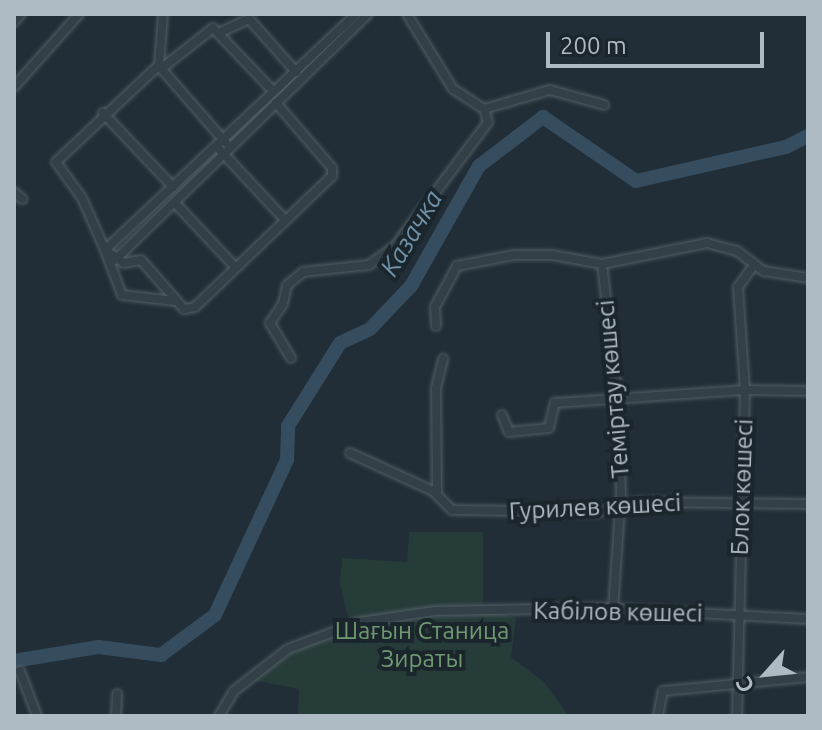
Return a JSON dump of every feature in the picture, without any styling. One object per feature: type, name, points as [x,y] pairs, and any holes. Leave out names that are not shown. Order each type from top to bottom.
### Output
[{"type":"street","points":[[14,22],[21,14]]},
{"type":"street","points":[[14,87],[79,14]]},
{"type":"street","points":[[163,14],[160,67],[285,220]]},
{"type":"street","points":[[115,260],[175,203],[222,146],[274,92],[356,14]]},
{"type":"street","points":[[105,250],[173,187],[276,103],[368,14]]},
{"type":"street","points":[[291,358],[270,323],[283,304],[287,285],[303,272],[369,265],[395,246],[488,122],[484,109],[453,89],[407,14]]},
{"type":"street","points":[[221,32],[249,19],[296,72]]},
{"type":"street","points":[[177,302],[122,295],[82,198],[56,162],[103,113],[207,29],[221,32],[274,92]]},
{"type":"street","points":[[484,109],[550,90],[604,105]]},
{"type":"street","points":[[105,250],[115,260],[141,260],[177,302],[189,310],[333,172],[276,103]]},
{"type":"street","points":[[103,113],[173,187]]},
{"type":"street","points":[[14,192],[22,199]]},
{"type":"street","points":[[175,203],[236,268]]},
{"type":"street","points":[[436,326],[435,307],[461,264],[552,255],[602,264],[707,243],[737,251],[754,265],[780,276],[808,278]]},
{"type":"street","name":"Теміртау көшесі","points":[[602,264],[618,400],[621,506],[613,609]]},
{"type":"street","name":"Блок көшесі","points":[[737,716],[736,615],[743,503],[745,390],[738,287],[754,265]]},
{"type":"street","points":[[437,494],[436,388],[443,359]]},
{"type":"street","points":[[502,415],[509,432],[549,428],[554,406],[561,403],[745,390],[808,391]]},
{"type":"street","name":"Гурилев көшесі","points":[[350,453],[437,494],[452,510],[598,512],[638,502],[808,504]]},
{"type":"street","name":"Кабілов көшесі","points":[[219,714],[234,691],[288,649],[360,622],[435,611],[613,609],[808,619]]},
{"type":"street","points":[[20,671],[37,716]]},
{"type":"street","points":[[658,716],[663,691],[736,681],[808,677]]},
{"type":"street","points":[[116,716],[117,694]]},
{"type":"green space","name":"Шағын Станица Зираты","points":[[409,532],[483,532],[483,610],[516,617],[511,657],[544,682],[569,716],[298,716],[299,689],[253,680],[296,649],[351,630],[340,584],[342,558],[407,562]]},
{"type":"waterway","name":"Казачка","points":[[14,661],[99,647],[161,655],[215,615],[287,460],[288,426],[340,343],[370,329],[411,286],[479,166],[543,117],[636,181],[786,147],[808,136]]}]
